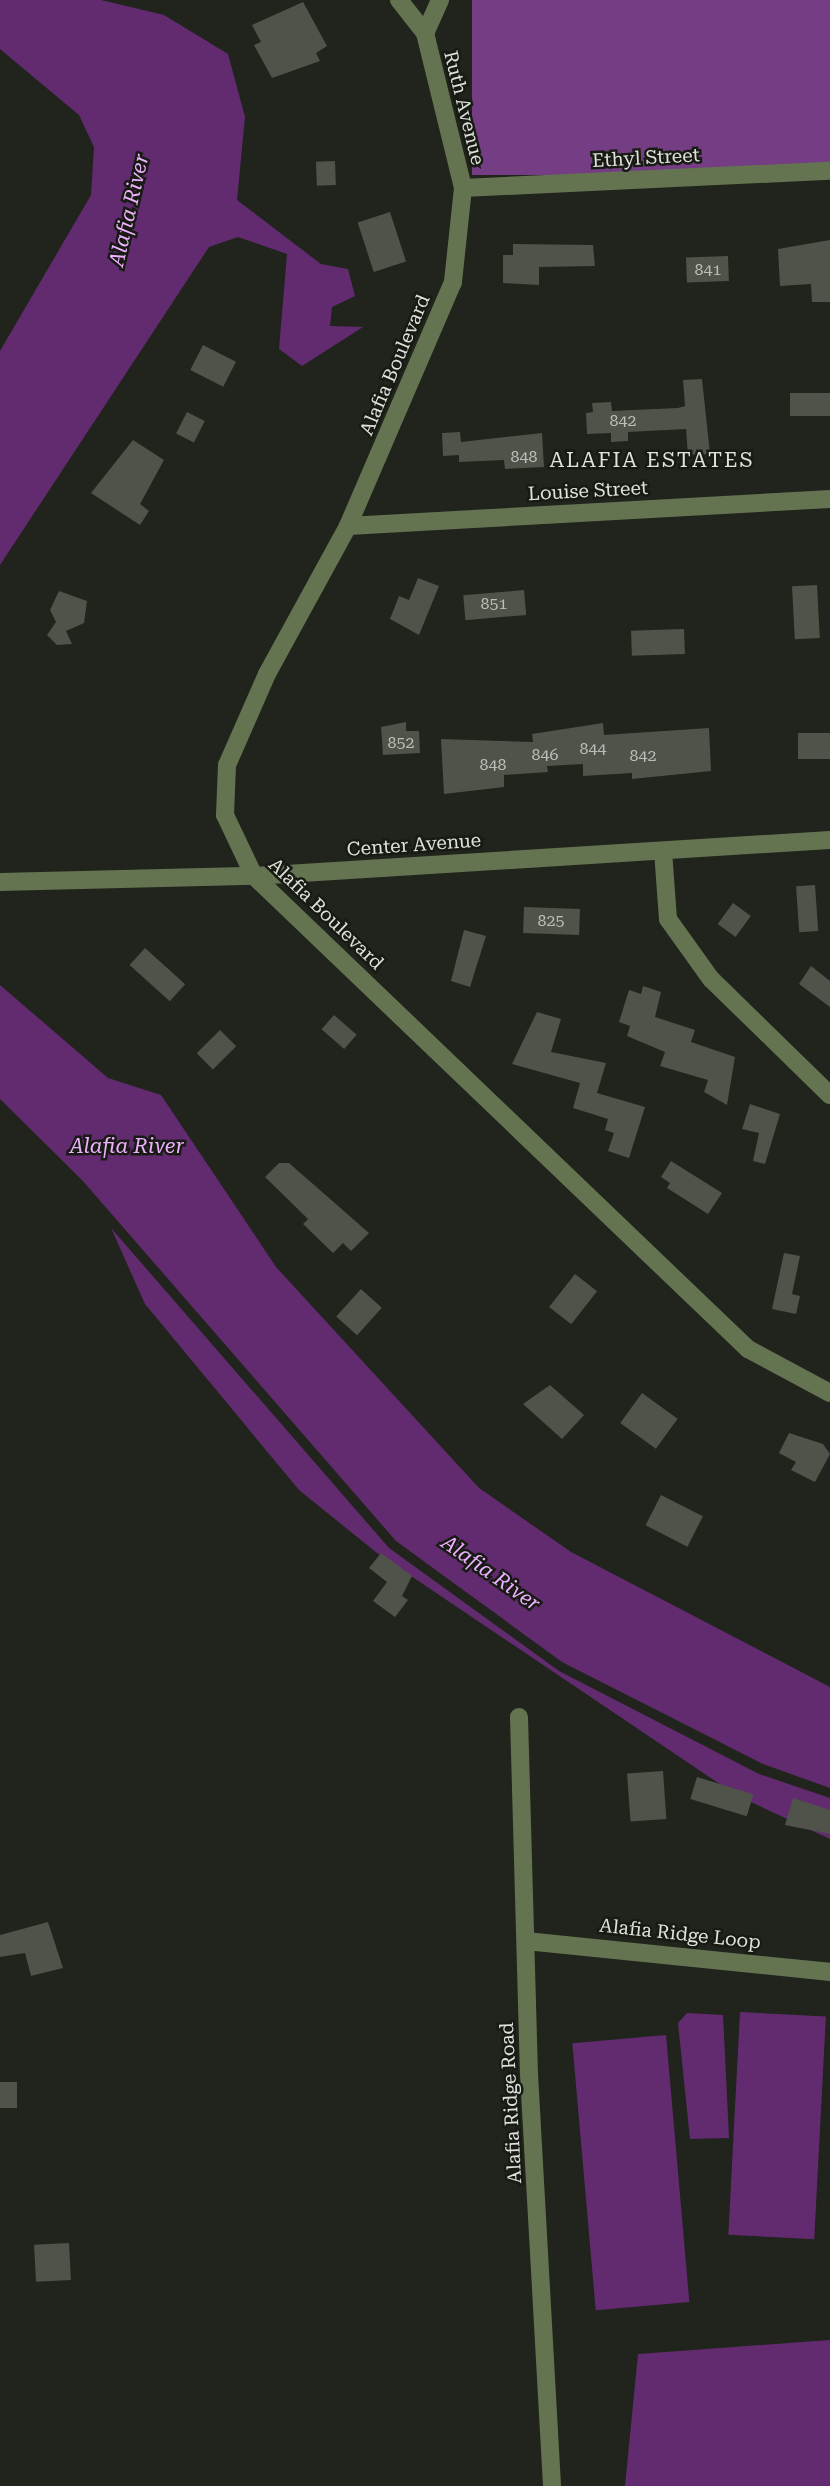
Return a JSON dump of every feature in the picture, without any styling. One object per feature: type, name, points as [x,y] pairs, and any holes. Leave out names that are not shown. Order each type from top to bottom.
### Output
[{"type":"street","points":[[399,0],[425,33]]},
{"type":"street","name":"Ruth Avenue","points":[[440,0],[425,33],[463,187]]},
{"type":"street","name":"Ethyl Street","points":[[463,187],[830,171]]},
{"type":"street","name":"Alafia Boulevard","points":[[463,187],[453,282],[348,526],[267,674],[227,765],[225,815],[254,876],[747,1349],[830,1393]]},
{"type":"street","name":"Louise Street","points":[[348,526],[830,499]]},
{"type":"street","name":"Center Avenue","points":[[0,882],[254,876],[830,840]]},
{"type":"street","points":[[663,851],[668,919],[711,979],[830,1095]]},
{"type":"street","name":"Alafia Ridge Road","points":[[519,1717],[526,1941],[552,2486]]},
{"type":"street","name":"Alafia Ridge Loop","points":[[526,1941],[830,1972]]},
{"type":"shaded area","points":[[472,0],[830,0],[830,175],[472,175]]},
{"type":"water","name":"Alafia River","points":[[0,0],[101,0],[164,15],[228,54],[245,117],[237,200],[321,264],[348,269],[355,296],[332,307],[330,326],[363,327],[302,366],[279,349],[287,254],[238,237],[209,247],[0,565],[0,351],[91,195],[94,147],[79,115],[0,49]]},
{"type":"water","name":"Alafia River","points":[[0,985],[108,1078],[161,1095],[276,1267],[479,1488],[571,1552],[830,1687],[830,1788],[763,1764],[562,1662],[396,1541],[82,1180],[0,1099]]},
{"type":"water","points":[[111,1228],[389,1548],[559,1671],[759,1774],[830,1798],[830,1839],[736,1795],[377,1553],[299,1490],[145,1304]]},
{"type":"water","points":[[740,2012],[826,2017],[814,2239],[728,2235]]},
{"type":"water","points":[[687,2013],[723,2015],[729,2138],[690,2139],[678,2023]]},
{"type":"water","points":[[666,2035],[689,2302],[596,2310],[572,2043]]},
{"type":"water","points":[[830,2340],[830,2486],[625,2486],[638,2354]]},
{"type":"building","points":[[303,2],[327,46],[316,53],[320,61],[272,78],[254,45],[261,42],[252,25]]},
{"type":"building","points":[[335,161],[336,185],[317,186],[316,162]]},
{"type":"building","points":[[390,212],[406,261],[374,272],[358,223]]},
{"type":"building","points":[[830,240],[830,302],[812,302],[811,284],[780,286],[778,249]]},
{"type":"building","points":[[513,244],[593,245],[595,266],[539,267],[539,285],[503,283],[503,255],[513,255]]},
{"type":"building","points":[[728,256],[729,281],[687,282],[686,257]]},
{"type":"building","points":[[203,345],[236,362],[223,387],[190,370]]},
{"type":"building","points":[[702,379],[710,454],[688,455],[686,429],[628,432],[628,441],[611,442],[611,433],[587,434],[586,413],[593,412],[592,403],[611,402],[612,411],[678,408],[685,406],[683,380]]},
{"type":"building","points":[[790,393],[830,393],[830,416],[790,416]]},
{"type":"building","points":[[187,412],[205,421],[194,442],[176,433]]},
{"type":"building","points":[[460,432],[461,442],[542,433],[544,467],[505,469],[504,460],[459,462],[459,455],[443,456],[442,433]]},
{"type":"building","points":[[133,440],[164,460],[140,504],[149,511],[140,525],[91,493]]},
{"type":"building","points":[[418,578],[439,586],[419,635],[390,619],[399,596],[409,600]]},
{"type":"building","points":[[817,585],[820,638],[795,639],[792,586]]},
{"type":"building","points":[[524,590],[526,615],[465,620],[463,595]]},
{"type":"building","points":[[59,591],[87,601],[84,623],[66,631],[72,644],[57,645],[47,635],[56,622],[50,610]]},
{"type":"building","points":[[684,629],[685,654],[632,656],[631,631]]},
{"type":"building","points":[[406,722],[406,731],[419,731],[420,753],[383,755],[381,727]]},
{"type":"building","points":[[603,723],[604,735],[709,728],[711,771],[632,779],[632,773],[583,776],[583,764],[547,766],[548,772],[504,775],[504,787],[444,794],[441,739],[533,742],[532,734]]},
{"type":"building","points":[[798,733],[830,733],[830,759],[798,759]]},
{"type":"building","points":[[815,885],[818,931],[799,932],[796,886]]},
{"type":"building","points":[[733,903],[751,916],[736,937],[718,924]]},
{"type":"building","points":[[524,907],[580,909],[579,935],[523,933]]},
{"type":"building","points":[[464,930],[486,936],[470,987],[451,981]]},
{"type":"building","points":[[145,948],[185,984],[170,1001],[130,965]]},
{"type":"building","points":[[811,966],[830,981],[830,1007],[799,984]]},
{"type":"building","points":[[643,986],[661,992],[655,1017],[695,1030],[691,1042],[735,1057],[727,1105],[704,1092],[708,1080],[660,1066],[665,1052],[627,1036],[630,1026],[619,1022],[629,990],[641,994]]},
{"type":"building","points":[[537,1012],[561,1019],[551,1052],[606,1063],[597,1093],[645,1107],[629,1158],[608,1151],[614,1133],[605,1130],[608,1119],[573,1108],[580,1083],[512,1064]]},
{"type":"building","points":[[334,1015],[357,1035],[344,1049],[322,1029]]},
{"type":"building","points":[[220,1030],[236,1046],[213,1070],[197,1053]]},
{"type":"building","points":[[750,1104],[780,1114],[765,1164],[753,1161],[759,1133],[742,1129]]},
{"type":"building","points":[[671,1161],[722,1193],[708,1214],[667,1188],[670,1183],[661,1177]]},
{"type":"building","points":[[279,1163],[289,1163],[369,1233],[351,1251],[343,1243],[333,1253],[303,1224],[308,1219],[265,1177]]},
{"type":"building","points":[[784,1253],[800,1256],[792,1294],[800,1296],[796,1314],[772,1309]]},
{"type":"building","points":[[575,1274],[597,1291],[571,1324],[549,1307]]},
{"type":"building","points":[[361,1289],[382,1308],[357,1335],[336,1316]]},
{"type":"building","points":[[550,1385],[584,1415],[562,1439],[523,1404]]},
{"type":"building","points":[[642,1393],[678,1419],[656,1449],[620,1423]]},
{"type":"building","points":[[789,1433],[823,1444],[830,1454],[815,1482],[791,1470],[796,1462],[779,1453]]},
{"type":"building","points":[[661,1495],[703,1516],[687,1547],[646,1525]]},
{"type":"building","points":[[381,1553],[412,1576],[402,1596],[408,1600],[395,1617],[373,1601],[387,1582],[369,1568]]},
{"type":"building","points":[[663,1771],[666,1819],[630,1821],[627,1774]]},
{"type":"building","points":[[697,1777],[753,1794],[747,1816],[690,1799]]},
{"type":"building","points":[[793,1798],[830,1810],[830,1834],[785,1825]]},
{"type":"building","points":[[48,1922],[63,1968],[31,1976],[25,1953],[0,1957],[0,1935]]},
{"type":"building","points":[[0,2082],[17,2082],[17,2108],[0,2108]]},
{"type":"building","points":[[69,2243],[71,2280],[36,2282],[34,2245]]},
{"type":"district","name":"ALAFIA ESTATES","points":[[652,460]]}]
